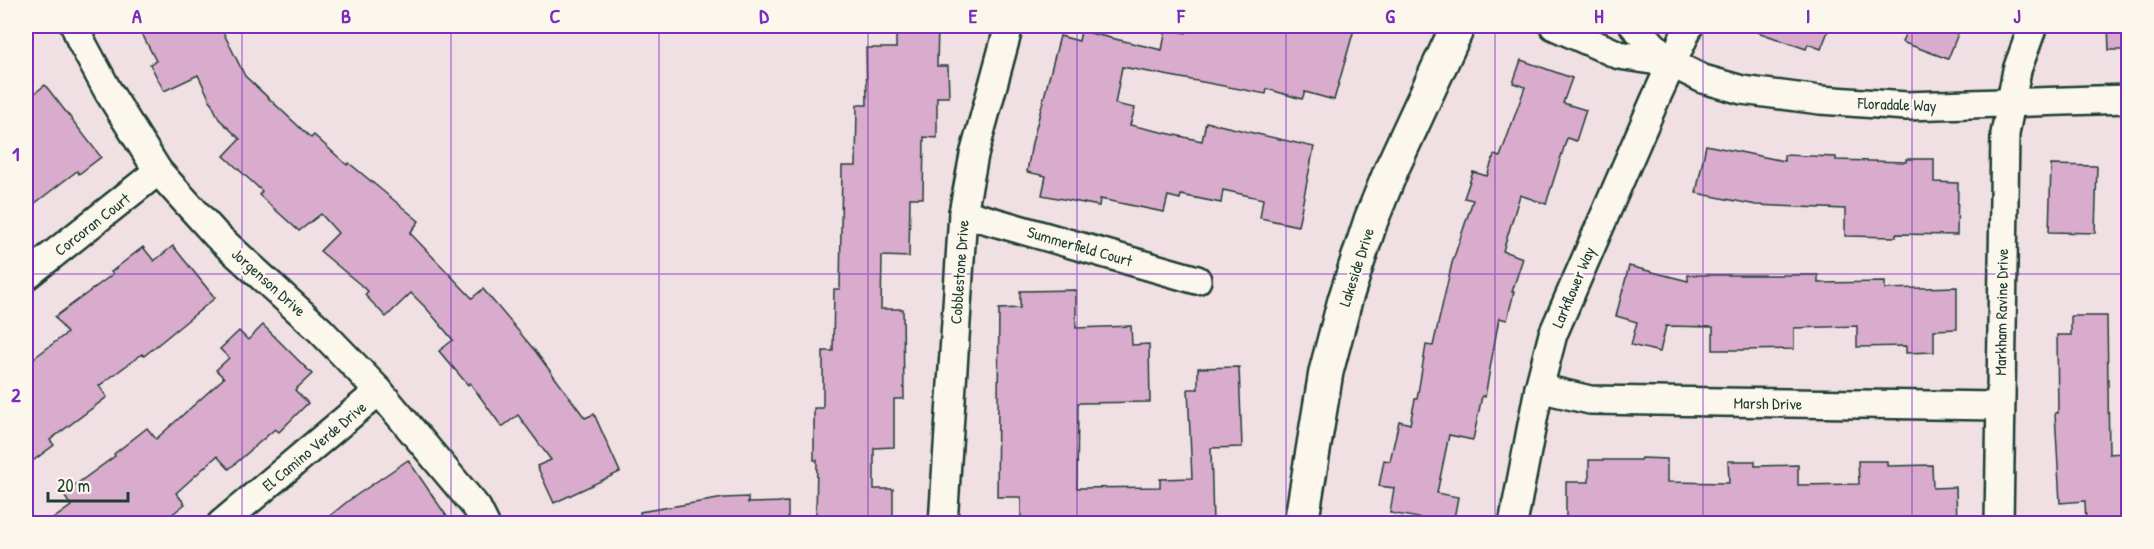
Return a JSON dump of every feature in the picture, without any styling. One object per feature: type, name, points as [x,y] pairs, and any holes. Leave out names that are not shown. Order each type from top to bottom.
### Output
[{"type":"street","name":"Jorgenson Drive","points":[[75,26],[108,91],[158,171],[217,236],[320,330],[379,391],[477,508],[485,524]]},
{"type":"street","name":"Cobblestone Drive","points":[[943,524],[963,213],[974,155],[1004,52],[1009,26]]},
{"type":"street","name":"Lakeside Drive","points":[[1301,524],[1326,372],[1345,300],[1371,220],[1392,168],[1458,26]]},
{"type":"street","name":"Floradale Way","points":[[1554,26],[1619,55],[1671,63],[1703,79],[1742,90],[1820,100],[1906,106],[2128,99]]},
{"type":"street","name":"Floradale Way","points":[[1634,26],[1671,63]]},
{"type":"street","name":"Larkflower Way","points":[[1513,524],[1539,388],[1553,334],[1689,26]]},
{"type":"street","name":"Markham Ravine Drive","points":[[1999,524],[2005,134],[2017,70],[2033,26]]},
{"type":"street","name":"Corcoran Court","points":[[26,276],[158,171]]},
{"type":"street","name":"Summerfield Court","points":[[963,213],[1197,280]]},
{"type":"street","name":"Marsh Drive","points":[[1539,388],[1590,400],[2000,406]]},
{"type":"street","name":"El Camino Verde Drive","points":[[221,524],[379,391]]},
{"type":"building","points":[[138,26],[220,26],[245,76],[311,138],[314,135],[347,165],[349,163],[419,221],[410,233],[472,298],[483,289],[536,352],[585,418],[594,414],[620,472],[554,503],[537,466],[551,460],[518,415],[502,427],[470,383],[468,385],[439,351],[453,340],[427,309],[411,293],[386,317],[365,295],[368,291],[320,251],[338,233],[321,214],[299,231],[259,195],[262,191],[224,156],[240,139],[219,119],[198,75],[164,91],[150,64],[156,61]]},
{"type":"building","points":[[896,26],[938,26],[937,66],[948,66],[949,97],[937,97],[937,138],[924,137],[923,198],[910,198],[909,257],[882,256],[881,309],[903,309],[904,399],[894,399],[894,447],[874,448],[874,489],[893,489],[893,521],[816,520],[817,460],[814,460],[814,408],[823,408],[823,351],[833,351],[834,289],[840,289],[842,166],[856,166],[857,105],[867,105],[866,48],[896,48]]},
{"type":"building","points":[[1188,26],[1355,26],[1334,100],[1305,92],[1302,99],[1267,89],[1266,94],[1122,67],[1115,104],[1135,108],[1130,125],[1202,141],[1206,122],[1314,147],[1298,226],[1260,218],[1263,199],[1223,190],[1221,203],[1181,195],[1180,199],[1168,196],[1164,212],[1100,199],[1099,206],[1042,195],[1046,176],[1027,172],[1032,143],[1060,36],[1079,41],[1081,31],[1162,50],[1166,29],[1186,33]]},
{"type":"building","points":[[1749,26],[1830,26],[1821,49],[1808,44],[1806,49],[1749,29]]},
{"type":"building","points":[[1908,26],[1961,26],[1948,59],[1902,42]]},
{"type":"building","points":[[2108,26],[2128,26],[2128,50],[2109,50]]},
{"type":"building","points":[[1521,60],[1572,78],[1563,103],[1586,110],[1576,141],[1567,138],[1546,204],[1520,195],[1503,251],[1523,258],[1512,292],[1514,292],[1507,320],[1499,318],[1485,397],[1482,396],[1473,440],[1449,435],[1437,493],[1458,497],[1453,524],[1390,513],[1394,488],[1379,486],[1384,460],[1390,461],[1399,421],[1410,424],[1415,399],[1417,399],[1426,345],[1433,346],[1452,263],[1473,200],[1464,198],[1473,172],[1487,176],[1494,155],[1500,157],[1525,87],[1513,83]]},
{"type":"building","points":[[45,85],[101,157],[79,174],[77,171],[26,210],[26,100]]},
{"type":"building","points":[[1706,145],[1784,161],[1784,155],[1836,157],[1836,160],[1906,162],[1906,159],[1934,159],[1934,182],[1958,183],[1957,235],[1845,236],[1845,209],[1756,205],[1696,193]]},
{"type":"building","points":[[2051,165],[2097,166],[2095,233],[2049,232]]},
{"type":"building","points":[[173,246],[215,298],[144,356],[142,354],[99,386],[107,397],[50,440],[54,445],[26,466],[26,364],[67,333],[55,317],[113,274],[111,272],[143,247],[154,261]]},
{"type":"building","points":[[1629,266],[1688,281],[1688,275],[1818,275],[1818,283],[1885,282],[1885,289],[1957,287],[1957,329],[1934,330],[1934,352],[1906,353],[1906,346],[1857,347],[1857,326],[1794,328],[1794,349],[1713,350],[1713,327],[1666,326],[1660,352],[1631,345],[1637,322],[1616,316]]},
{"type":"building","points":[[1076,290],[1076,328],[1131,326],[1132,345],[1149,344],[1150,402],[1078,403],[1077,488],[1160,487],[1160,479],[1192,478],[1188,389],[1198,389],[1198,368],[1239,367],[1242,447],[1211,448],[1213,524],[1101,524],[1101,520],[1021,519],[1021,497],[997,497],[999,309],[1020,308],[1020,291]]},
{"type":"building","points":[[2071,316],[2107,316],[2109,454],[2123,453],[2126,524],[2086,524],[2085,501],[2060,503],[2055,413],[2058,413],[2057,335],[2071,335]]},
{"type":"building","points":[[263,325],[312,374],[295,390],[308,403],[279,432],[275,429],[229,469],[217,456],[176,493],[185,504],[160,524],[46,524],[71,506],[63,494],[115,456],[114,454],[147,428],[156,439],[224,378],[216,370],[229,358],[220,349],[239,331],[248,340]]},
{"type":"building","points":[[1641,458],[1667,459],[1667,482],[1729,483],[1728,461],[1755,461],[1755,466],[1798,465],[1798,485],[1859,484],[1858,461],[1887,461],[1887,466],[1932,465],[1933,488],[1956,487],[1957,524],[1566,524],[1566,482],[1589,482],[1589,460],[1640,460]]},
{"type":"building","points":[[408,460],[452,524],[320,524],[348,501]]},
{"type":"building","points":[[748,497],[748,503],[788,502],[788,524],[641,524],[640,512],[724,498]]}]
